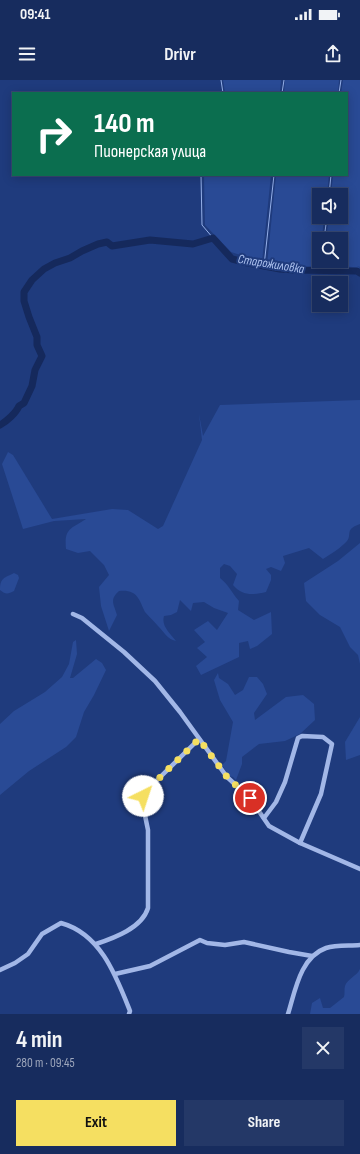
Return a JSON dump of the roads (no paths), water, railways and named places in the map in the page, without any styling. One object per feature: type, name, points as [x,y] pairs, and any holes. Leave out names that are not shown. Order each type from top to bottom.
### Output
[{"type":"street","points":[[73,614],[82,618],[100,632],[155,681],[176,706],[227,777],[250,798],[269,826],[300,843],[360,869]]},
{"type":"street","points":[[264,818],[276,802],[285,782],[298,738],[302,736],[323,737],[332,744],[330,755],[321,794],[300,843]]},
{"type":"street","points":[[96,944],[110,939],[132,927],[147,913],[148,836],[142,801],[143,796],[148,789],[199,739]]},
{"type":"street","points":[[0,970],[15,963],[28,954],[42,934],[61,923],[70,926],[96,944],[115,974],[130,1011],[129,1014]]},
{"type":"street","points":[[115,974],[150,966],[198,941],[225,946],[244,942],[312,956]]},
{"type":"street","points":[[288,1014],[302,972],[312,956],[325,948],[360,945]]},
{"type":"waterway","points":[[221,80],[223,92]]},
{"type":"waterway","points":[[282,92],[284,80]]},
{"type":"waterway","points":[[339,92],[341,80]]},
{"type":"waterway","points":[[201,176],[202,225],[213,238]]},
{"type":"waterway","points":[[264,266],[274,176]]},
{"type":"waterway","points":[[330,188],[331,176]]},
{"type":"waterway","points":[[325,232],[326,224]]},
{"type":"waterway","name":"Старожиловка","points":[[0,425],[11,417],[19,406],[24,403],[32,386],[35,370],[42,356],[37,345],[37,337],[24,301],[24,292],[32,280],[44,269],[98,244],[107,242],[112,246],[150,240],[193,244],[213,238],[232,259],[248,263],[280,269],[357,271],[360,273]]}]
